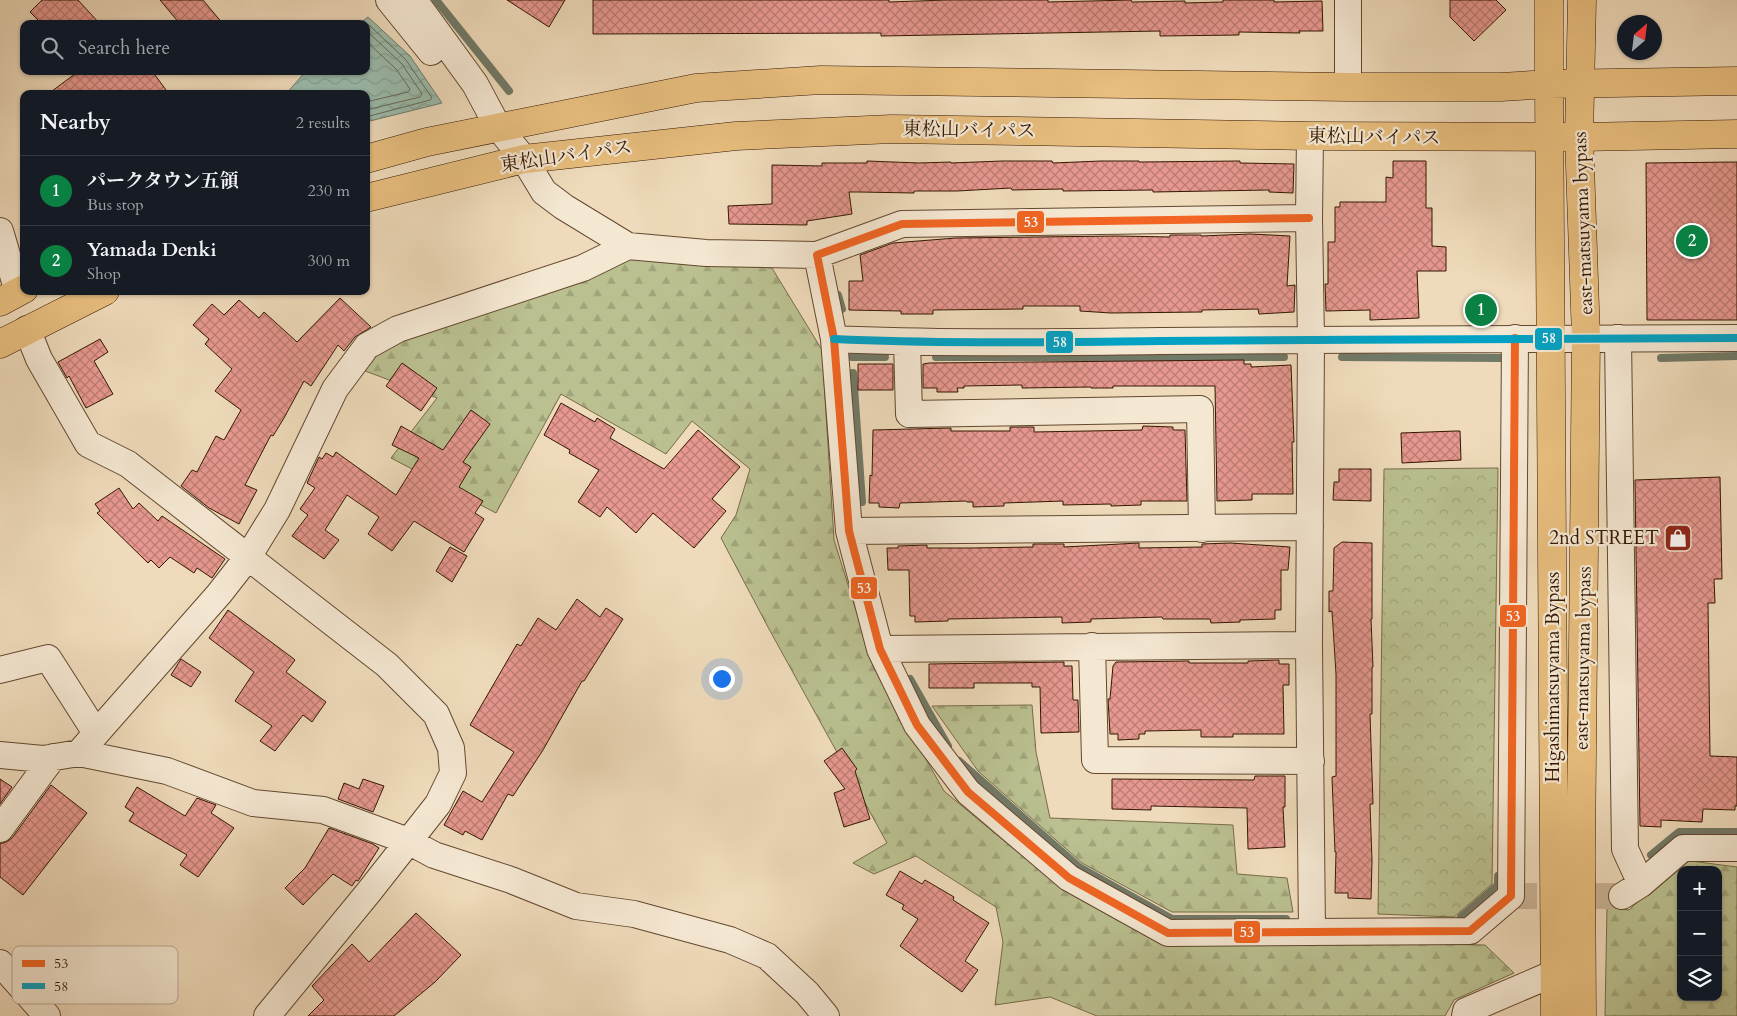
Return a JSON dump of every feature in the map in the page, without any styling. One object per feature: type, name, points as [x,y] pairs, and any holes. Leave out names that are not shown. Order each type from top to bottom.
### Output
[{"type":"main road","name":"east-matsuyama bypass","points":[[1549,0],[1551,338]]},
{"type":"main road","name":"east-matsuyama bypass","points":[[1582,0],[1579,137],[1586,338],[1581,857],[1582,1016]]},
{"type":"main road","name":"東松山バイパス","points":[[370,158],[427,142],[498,126],[696,88],[821,80],[1348,87],[1501,87],[1628,81],[1737,81]]},
{"type":"main road","name":"東松山バイパス","points":[[370,197],[524,159],[736,136],[892,129],[1550,138],[1737,134]]},
{"type":"main road","points":[[0,344],[98,295]]},
{"type":"main road","name":"Higashimatsuyama Bypass","points":[[1551,338],[1555,1016]]},
{"type":"street","points":[[389,0],[453,79],[475,84]]},
{"type":"street","points":[[414,0],[475,84],[498,126],[524,159],[544,192],[564,207],[628,246],[706,253],[817,255],[902,224],[1309,218]]},
{"type":"street","points":[[1348,0],[1348,87]]},
{"type":"street","points":[[1310,136],[1309,645],[1312,931]]},
{"type":"street","points":[[0,231],[14,294]]},
{"type":"street","points":[[79,754],[220,594],[248,557],[277,510],[336,389],[367,346],[398,329],[583,268],[628,246]]},
{"type":"street","points":[[817,255],[834,339],[850,531],[880,649],[917,724],[968,792],[1069,878],[1168,933],[1470,931],[1512,896],[1515,338]]},
{"type":"street","points":[[27,329],[39,359],[88,444],[128,464],[387,664],[436,714],[451,748],[453,773],[438,804],[267,1016]]},
{"type":"street","points":[[1618,338],[1625,849],[1632,890],[1683,848],[1737,848]]},
{"type":"street","points":[[834,339],[907,342],[1737,338]]},
{"type":"street","points":[[907,342],[909,414],[1200,409],[1202,529]]},
{"type":"street","points":[[850,531],[1310,527]]},
{"type":"street","points":[[880,649],[1309,645]]},
{"type":"street","points":[[1092,646],[1095,760],[1311,760]]},
{"type":"street","points":[[0,670],[48,658],[96,734]]},
{"type":"street","points":[[0,755],[44,759],[79,754],[167,771],[253,803],[323,810],[408,841],[434,855],[511,880],[576,906],[634,914],[737,943],[767,956],[807,993],[826,1016]]},
{"type":"street","points":[[0,829],[53,758]]},
{"type":"street","points":[[0,963],[12,977]]},
{"type":"street","points":[[1465,1016],[1466,1012],[1554,973]]},
{"type":"street","points":[[36,1004],[47,1016]]},
{"type":"green space","points":[[635,252],[681,262],[772,268],[822,350],[834,540],[874,668],[944,791],[1062,889],[1158,939],[1485,945],[1514,973],[1454,1000],[1445,1016],[1097,1016],[1050,997],[995,1005],[1003,942],[996,907],[916,856],[874,874],[853,863],[887,843],[721,538],[736,515],[750,469],[692,421],[666,454],[561,394],[496,513],[391,458],[437,398],[360,369],[372,351]]},
{"type":"green space","points":[[1498,468],[1492,884],[1454,917],[1378,914],[1384,469]]},
{"type":"green space","points":[[1032,705],[1036,752],[1050,818],[1233,825],[1237,874],[1287,878],[1293,912],[1172,912],[1082,863],[978,771],[932,706]]},
{"type":"green space","points":[[1683,860],[1737,867],[1737,1016],[1605,1016],[1607,907],[1629,910]]},
{"type":"water","points":[[368,17],[410,56],[442,103],[370,121],[370,90],[289,90],[303,75],[370,75],[370,20],[364,20]]},
{"type":"building","points":[[42,0],[78,0],[96,20],[38,20],[30,12]]},
{"type":"building","points":[[160,0],[203,0],[220,20],[177,20]]},
{"type":"building","points":[[507,0],[565,0],[549,27]]},
{"type":"building","points":[[593,0],[889,0],[889,2],[1048,0],[1048,2],[1131,0],[1132,2],[1185,1],[1185,3],[1223,2],[1223,0],[1322,1],[1323,31],[1299,31],[1300,33],[1239,32],[1239,35],[1160,36],[1160,31],[881,36],[881,33],[593,34]]},
{"type":"building","points":[[1450,0],[1496,0],[1506,10],[1474,41],[1450,17]]},
{"type":"building","points":[[74,75],[155,75],[166,90],[53,90]]},
{"type":"building","points":[[867,161],[951,163],[1052,161],[1053,163],[1240,161],[1240,163],[1294,164],[1293,193],[1269,192],[1269,190],[1153,192],[1153,190],[1063,191],[1063,189],[1012,190],[1011,188],[914,191],[914,193],[849,192],[852,214],[807,221],[807,225],[729,224],[728,206],[772,204],[772,165],[822,166],[822,163],[867,163]]},
{"type":"building","points":[[1393,161],[1426,161],[1426,208],[1432,208],[1432,246],[1446,247],[1446,271],[1417,271],[1419,318],[1370,320],[1370,310],[1326,311],[1325,284],[1328,284],[1328,242],[1335,242],[1335,207],[1340,207],[1340,202],[1386,202],[1386,177],[1393,178]]},
{"type":"building","points":[[1737,162],[1737,320],[1647,320],[1646,163]]},
{"type":"building","points":[[1250,234],[1290,236],[1287,286],[1295,285],[1294,312],[1259,314],[1258,309],[1111,313],[1080,311],[1080,306],[1023,306],[1023,309],[933,310],[933,314],[901,314],[901,311],[849,310],[849,281],[863,281],[860,255],[893,243],[956,238],[1170,237],[1170,235]]},
{"type":"building","points":[[340,298],[371,327],[355,337],[344,351],[338,345],[311,386],[304,381],[273,436],[271,435],[245,485],[257,490],[239,524],[209,508],[181,486],[192,470],[197,472],[216,436],[224,440],[241,410],[215,391],[232,369],[205,344],[209,339],[193,325],[212,304],[224,315],[239,300],[259,318],[264,312],[297,342]]},
{"type":"building","points":[[100,339],[108,352],[94,361],[113,394],[86,408],[69,376],[67,378],[58,362]]},
{"type":"building","points":[[1244,360],[1244,364],[1251,364],[1251,367],[1291,365],[1294,442],[1292,442],[1293,494],[1252,494],[1252,500],[1217,501],[1215,386],[1022,388],[1022,385],[964,386],[964,388],[957,388],[958,392],[937,392],[937,388],[923,388],[923,364],[929,363]]},
{"type":"building","points":[[402,363],[437,388],[421,411],[386,386]]},
{"type":"building","points":[[858,364],[893,364],[893,390],[858,390]]},
{"type":"building","points":[[561,403],[595,422],[597,418],[615,429],[610,438],[664,469],[698,430],[740,467],[712,499],[726,511],[694,548],[653,513],[636,533],[607,507],[600,517],[578,502],[599,470],[569,453],[570,450],[544,435]]},
{"type":"building","points":[[471,410],[490,424],[463,462],[471,467],[459,487],[483,501],[475,513],[484,519],[464,552],[414,521],[392,551],[368,534],[379,517],[347,495],[325,530],[339,540],[324,559],[292,536],[308,515],[300,509],[315,488],[307,483],[319,457],[322,459],[326,453],[333,457],[336,452],[396,495],[419,458],[392,445],[401,426],[443,450]]},
{"type":"building","points":[[1143,426],[1173,427],[1173,430],[1185,430],[1187,501],[1141,501],[1141,505],[1111,506],[1111,504],[1063,505],[1063,501],[1004,503],[1004,506],[973,507],[973,502],[966,501],[900,503],[899,508],[879,507],[879,503],[869,503],[870,475],[872,476],[873,430],[951,428],[951,431],[1010,431],[1010,427],[1034,427],[1034,432],[1142,430]]},
{"type":"building","points":[[1460,431],[1461,460],[1402,463],[1401,433]]},
{"type":"building","points":[[1339,469],[1371,469],[1371,501],[1333,500],[1334,482],[1339,482]]},
{"type":"building","points":[[1720,477],[1722,579],[1714,579],[1715,603],[1708,603],[1710,756],[1737,757],[1737,806],[1735,806],[1735,810],[1703,809],[1702,822],[1661,820],[1661,827],[1640,826],[1635,480]]},
{"type":"building","points":[[119,488],[133,509],[139,503],[158,521],[162,516],[225,559],[212,578],[197,568],[194,573],[170,557],[159,568],[151,560],[148,563],[97,513],[100,511],[95,504]]},
{"type":"building","points":[[1342,542],[1372,543],[1371,619],[1373,667],[1372,714],[1370,714],[1373,804],[1370,804],[1371,899],[1348,898],[1348,893],[1335,893],[1336,852],[1332,777],[1336,776],[1336,674],[1332,611],[1329,612],[1329,591],[1333,591],[1334,548]]},
{"type":"building","points":[[1139,543],[1139,548],[1202,547],[1202,544],[1230,543],[1290,547],[1288,570],[1281,570],[1281,610],[1275,610],[1275,619],[1211,623],[1210,619],[1163,619],[1162,617],[1091,619],[1091,622],[1062,623],[1062,617],[948,619],[948,621],[915,622],[915,616],[910,616],[909,570],[888,570],[887,548],[898,548],[898,546],[927,545],[927,548],[971,548],[1033,547],[1033,544],[1064,544],[1064,547]]},
{"type":"building","points":[[450,547],[467,556],[452,582],[436,571]]},
{"type":"building","points":[[577,599],[600,617],[606,608],[623,619],[584,681],[582,681],[543,750],[513,796],[508,794],[482,840],[465,831],[463,835],[444,825],[463,791],[482,802],[514,752],[470,725],[517,644],[521,646],[538,618],[556,630]]},
{"type":"building","points":[[228,610],[294,659],[286,672],[326,702],[312,722],[303,715],[275,751],[260,741],[272,726],[235,701],[254,672],[209,638]]},
{"type":"building","points":[[181,659],[201,672],[191,687],[171,675]]},
{"type":"building","points":[[1279,660],[1279,664],[1289,664],[1289,685],[1283,685],[1284,734],[1233,734],[1233,737],[1201,737],[1201,730],[1145,731],[1145,734],[1139,734],[1139,739],[1118,740],[1118,734],[1110,734],[1108,699],[1110,699],[1113,666],[1116,662],[1189,661],[1189,663],[1248,663],[1248,661]]},
{"type":"building","points":[[1064,662],[1064,666],[1072,666],[1073,700],[1078,700],[1079,732],[1041,733],[1040,687],[1032,687],[1032,683],[974,683],[974,688],[929,688],[929,664]]},
{"type":"building","points":[[842,748],[857,769],[855,771],[870,819],[844,827],[834,793],[845,789],[824,761]]},
{"type":"building","points":[[1255,776],[1285,776],[1285,807],[1283,807],[1285,847],[1248,849],[1247,808],[1151,806],[1151,810],[1112,809],[1112,779],[1254,780]]},
{"type":"building","points":[[0,779],[12,787],[0,804]]},
{"type":"building","points":[[363,779],[384,786],[373,812],[338,799],[344,783],[359,789]]},
{"type":"building","points":[[51,785],[87,813],[23,895],[0,877],[0,844],[12,838]]},
{"type":"building","points":[[137,787],[185,816],[197,798],[216,805],[211,813],[234,828],[198,877],[180,865],[187,855],[129,821],[134,813],[125,807]]},
{"type":"building","points":[[329,828],[379,848],[358,881],[356,880],[352,886],[333,874],[303,905],[285,888],[305,868]]},
{"type":"building","points":[[900,871],[922,884],[925,880],[954,897],[953,900],[989,923],[965,961],[978,970],[962,992],[900,946],[918,919],[902,909],[904,905],[886,895]]},
{"type":"building","points":[[416,913],[461,955],[435,982],[394,1016],[308,1016],[324,1000],[312,986],[352,944],[369,962]]},
{"type":"waterway","points":[[436,0],[509,91]]},
{"type":"waterway","points":[[838,295],[842,309]]},
{"type":"waterway","points":[[1661,358],[1737,356]]},
{"type":"waterway","points":[[852,357],[885,357]]},
{"type":"waterway","points":[[936,357],[1284,357]]},
{"type":"waterway","points":[[1342,357],[1502,358]]},
{"type":"waterway","points":[[853,373],[862,502]]},
{"type":"waterway","points":[[910,679],[948,746]]},
{"type":"waterway","points":[[959,761],[1079,867],[1172,919],[1286,919]]},
{"type":"waterway","points":[[1651,855],[1679,832],[1737,832]]},
{"type":"waterway","points":[[1461,917],[1498,885],[1498,876]]},
{"type":"tunnel","points":[[1511,896],[1622,896]]},
{"type":"transit line","name":"53","points":[[1309,218],[902,224],[817,255],[834,339],[849,531],[880,649],[917,725],[968,792],[1069,878],[1168,933],[1470,931],[1511,896],[1515,338]]},
{"type":"transit line","name":"58","points":[[834,339],[998,342],[1737,338]]},
{"type":"place","name":"Yamada Denki","points":[[1692,241]]},
{"type":"place","name":"パークタウン五領","points":[[1481,310]]},
{"type":"place","name":"2nd STREET","points":[[1678,538]]}]
